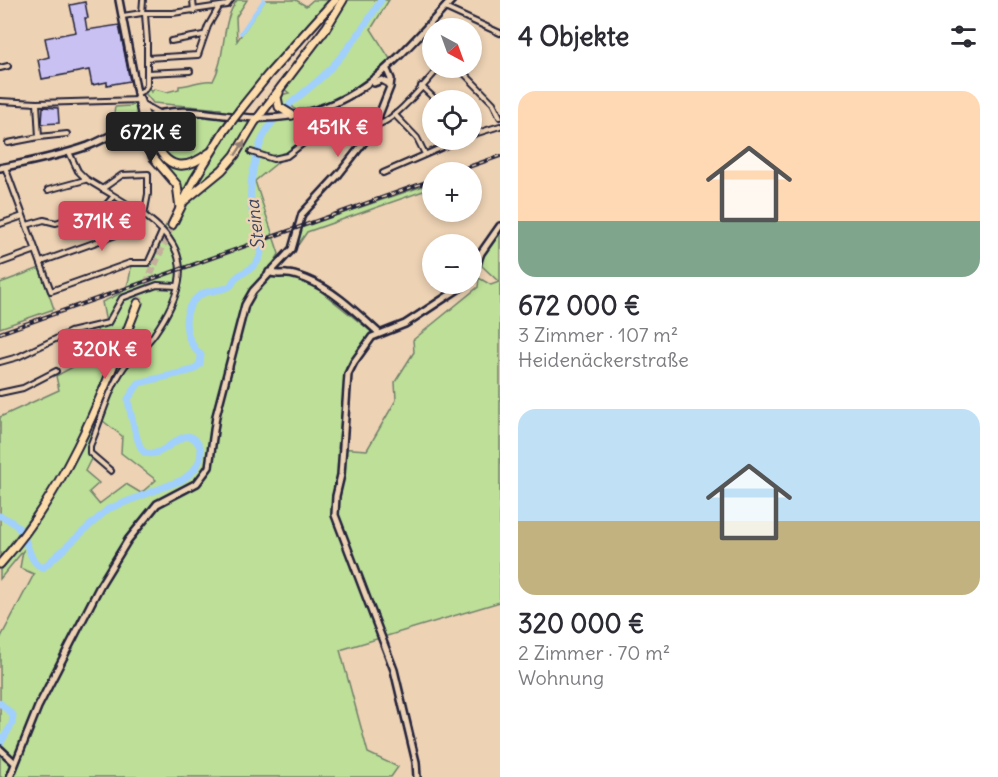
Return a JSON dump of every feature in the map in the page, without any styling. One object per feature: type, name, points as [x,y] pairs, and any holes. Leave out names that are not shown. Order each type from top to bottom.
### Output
[{"type":"highway","points":[[172,225],[225,130],[247,100],[335,0]]},
{"type":"highway","points":[[289,115],[281,110],[278,104],[280,90],[325,29],[343,0]]},
{"type":"highway","points":[[182,204],[230,163],[257,118],[325,29]]},
{"type":"highway","points":[[144,118],[158,151],[172,163],[191,164],[213,149]]},
{"type":"highway","points":[[144,118],[153,157],[177,185],[182,204]]},
{"type":"highway","points":[[122,129],[136,130],[146,134]]},
{"type":"highway","points":[[0,564],[30,525],[77,451],[138,303]]},
{"type":"main road","points":[[119,0],[144,118]]},
{"type":"main road","points":[[3,168],[88,146],[144,118],[159,114],[189,111],[267,118],[322,108],[367,85],[384,72],[452,0]]},
{"type":"main road","points":[[10,777],[38,707],[101,584],[128,540],[157,504],[197,483],[209,467],[216,416],[240,324],[253,291],[292,249],[302,214],[339,174],[375,125],[390,85],[384,72]]},
{"type":"main road","points":[[367,85],[382,81],[390,85]]},
{"type":"main road","points":[[141,102],[159,114]]},
{"type":"main road","points":[[482,252],[500,226]]},
{"type":"main road","points":[[269,272],[275,275],[287,273],[325,289],[354,310],[379,333]]},
{"type":"main road","points":[[417,777],[416,762],[394,670],[335,515],[336,496],[342,464],[348,374],[372,337],[405,324],[451,294]]},
{"type":"main road","points":[[2,751],[15,763]]},
{"type":"street","points":[[138,93],[146,88],[147,73],[143,0]]},
{"type":"street","points":[[193,0],[194,11]]},
{"type":"street","points":[[123,16],[194,11],[227,5],[231,0]]},
{"type":"street","points":[[147,58],[198,55],[204,35],[219,7]]},
{"type":"street","points":[[445,8],[498,32],[500,27]]},
{"type":"street","points":[[171,41],[204,35]]},
{"type":"street","points":[[0,68],[8,66]]},
{"type":"street","points":[[147,73],[190,71]]},
{"type":"street","points":[[375,125],[384,123],[429,78]]},
{"type":"street","points":[[469,78],[493,103],[500,117]]},
{"type":"street","points":[[421,86],[425,90]]},
{"type":"street","points":[[0,101],[141,102]]},
{"type":"street","points":[[38,103],[39,137]]},
{"type":"street","points":[[322,108],[331,122]]},
{"type":"street","points":[[251,152],[273,159],[287,156],[343,112]]},
{"type":"street","points":[[394,114],[417,138],[425,154]]},
{"type":"street","points":[[482,132],[500,126]]},
{"type":"street","points":[[8,142],[68,134]]},
{"type":"street","points":[[382,173],[435,150]]},
{"type":"street","points":[[69,152],[78,171],[86,180],[156,223],[171,239],[177,251],[180,270],[175,294],[156,332],[125,366],[90,446],[90,453],[111,471]]},
{"type":"street","points":[[3,168],[51,291],[130,263],[148,263],[162,232]]},
{"type":"street","points":[[102,189],[126,173],[148,174],[150,178],[144,215]]},
{"type":"street","points":[[48,190],[86,180]]},
{"type":"street","points":[[27,225],[44,220],[56,223],[105,206],[113,197]]},
{"type":"street","points":[[41,262],[127,231],[138,212]]},
{"type":"street","points":[[0,224],[23,216]]},
{"type":"street","points":[[0,263],[36,250]]},
{"type":"street","points":[[0,362],[18,357],[70,332],[108,323],[122,298],[157,285],[177,286]]},
{"type":"street","points":[[0,393],[23,388],[56,371]]},
{"type":"green space","points":[[237,0],[247,0],[236,17],[237,41],[265,0],[296,0],[306,6],[313,0],[332,0],[232,113],[221,111],[221,109],[153,103],[145,93],[150,89],[151,92],[154,89],[167,92],[179,89],[179,86],[213,81],[220,61],[228,19]]},
{"type":"green space","points":[[346,0],[389,0],[371,29],[392,62],[371,79],[335,99],[309,108],[296,110],[291,105],[286,109],[280,99],[281,95],[289,93],[284,89],[285,87],[335,20]]},
{"type":"green space","points":[[134,103],[137,106],[137,117],[111,132],[115,107],[130,106]]},
{"type":"green space","points":[[318,113],[323,115],[326,123],[255,181],[279,254],[272,266],[318,289],[373,333],[346,368],[338,448],[367,450],[396,400],[395,382],[414,352],[413,340],[469,294],[482,294],[482,280],[491,285],[499,282],[482,266],[484,253],[500,230],[500,602],[340,650],[368,753],[398,767],[391,777],[0,777],[0,639],[34,574],[20,568],[23,551],[0,579],[0,569],[46,509],[65,477],[99,409],[142,304],[136,302],[111,362],[108,361],[104,371],[107,372],[80,435],[52,488],[0,558],[0,417],[59,390],[56,376],[73,367],[68,355],[99,344],[97,328],[106,323],[102,302],[124,290],[129,281],[131,266],[143,266],[152,261],[166,225],[173,229],[189,201],[258,123],[281,121]],"holes":[[[103,421],[122,436],[121,453],[156,480],[141,493],[126,484],[99,504],[89,492],[99,483],[85,471],[93,455],[91,447]]]},
{"type":"green space","points":[[180,114],[183,124],[187,114],[227,119],[204,153],[179,163],[162,153],[150,122],[155,118]]},
{"type":"green space","points":[[237,121],[251,122],[233,153],[195,189],[213,155]]},
{"type":"green space","points":[[153,145],[165,162],[200,163],[181,197],[177,180],[155,157]]},
{"type":"green space","points":[[422,186],[422,192],[307,232],[298,245],[302,227]]},
{"type":"green space","points":[[40,268],[54,309],[0,328],[0,283]]},
{"type":"building","points":[[85,2],[88,18],[85,18],[87,30],[119,25],[130,81],[92,85],[89,70],[42,79],[38,60],[49,57],[45,38],[76,32],[70,5]]},
{"type":"building","points":[[43,107],[58,108],[59,123],[42,124]]},
{"type":"waterway","points":[[241,33],[264,0]]},
{"type":"waterway","name":"Steina","points":[[0,516],[11,521],[18,528],[32,557],[43,568],[108,509],[182,480],[195,469],[199,463],[201,450],[192,437],[179,439],[159,452],[151,454],[144,452],[137,436],[128,399],[139,383],[193,370],[200,364],[201,355],[195,349],[186,325],[193,301],[203,293],[230,286],[234,280],[255,265],[260,256],[261,241],[252,212],[251,189],[252,173],[266,131],[280,113],[323,76],[339,58],[381,0]]},
{"type":"waterway","name":"Steina","points":[[0,703],[13,715],[12,724],[0,744]]},
{"type":"tunnel","points":[[138,303],[172,225]]},
{"type":"railway","points":[[482,162],[500,156]]},
{"type":"railway","points":[[0,333],[422,184]]}]
